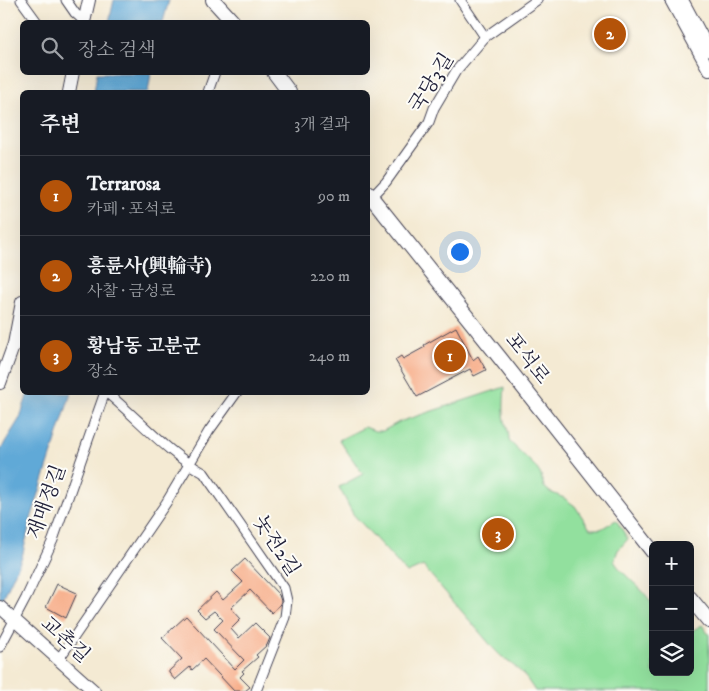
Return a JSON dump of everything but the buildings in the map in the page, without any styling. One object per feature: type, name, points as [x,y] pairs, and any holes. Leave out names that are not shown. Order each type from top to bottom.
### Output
[{"type":"main road","points":[[213,0],[231,20]]},
{"type":"main road","points":[[276,75],[288,90]]},
{"type":"main road","name":"포석로","points":[[370,198],[500,358],[649,547]]},
{"type":"main road","points":[[694,603],[709,621]]},
{"type":"street","points":[[21,0],[36,20]]},
{"type":"street","points":[[66,0],[82,20]]},
{"type":"street","points":[[84,20],[89,0]]},
{"type":"street","points":[[460,0],[485,37]]},
{"type":"street","name":"국당3길","points":[[370,196],[386,182],[429,122],[434,108],[456,71],[485,37],[537,0]]},
{"type":"street","points":[[671,0],[709,70]]},
{"type":"street","points":[[682,0],[709,50]]},
{"type":"street","points":[[69,90],[72,75]]},
{"type":"street","points":[[209,90],[214,75]]},
{"type":"street","points":[[0,383],[14,344],[20,312]]},
{"type":"street","name":"재매정길","points":[[0,647],[53,540],[105,395]]},
{"type":"street","name":"놋전2길","points":[[109,395],[189,464],[204,473],[284,588],[287,601],[285,617],[256,691]]},
{"type":"street","points":[[59,659],[166,503],[209,431],[235,395]]},
{"type":"street","name":"교촌길","points":[[0,607],[94,691]]},
{"type":"green space","points":[[505,387],[504,413],[509,441],[535,466],[541,475],[544,487],[575,506],[590,529],[601,529],[616,520],[628,539],[618,550],[614,561],[649,600],[649,676],[694,676],[694,630],[702,625],[709,635],[709,691],[535,691],[523,674],[494,649],[423,566],[407,573],[353,514],[339,487],[363,474],[339,440],[365,427],[375,431],[383,431],[399,422]]},
{"type":"water","points":[[114,0],[169,0],[164,20],[109,20]]},
{"type":"water","points":[[97,75],[151,75],[148,90],[94,90]]},
{"type":"water","points":[[27,395],[70,395],[31,519],[22,557],[0,605],[0,452],[20,418]]},
{"type":"place","name":"흥륜사(興輪寺)","points":[[610,34]]},
{"type":"place","name":"Terrarosa","points":[[450,356]]},
{"type":"place","name":"황남동 고분군","points":[[498,534]]}]
